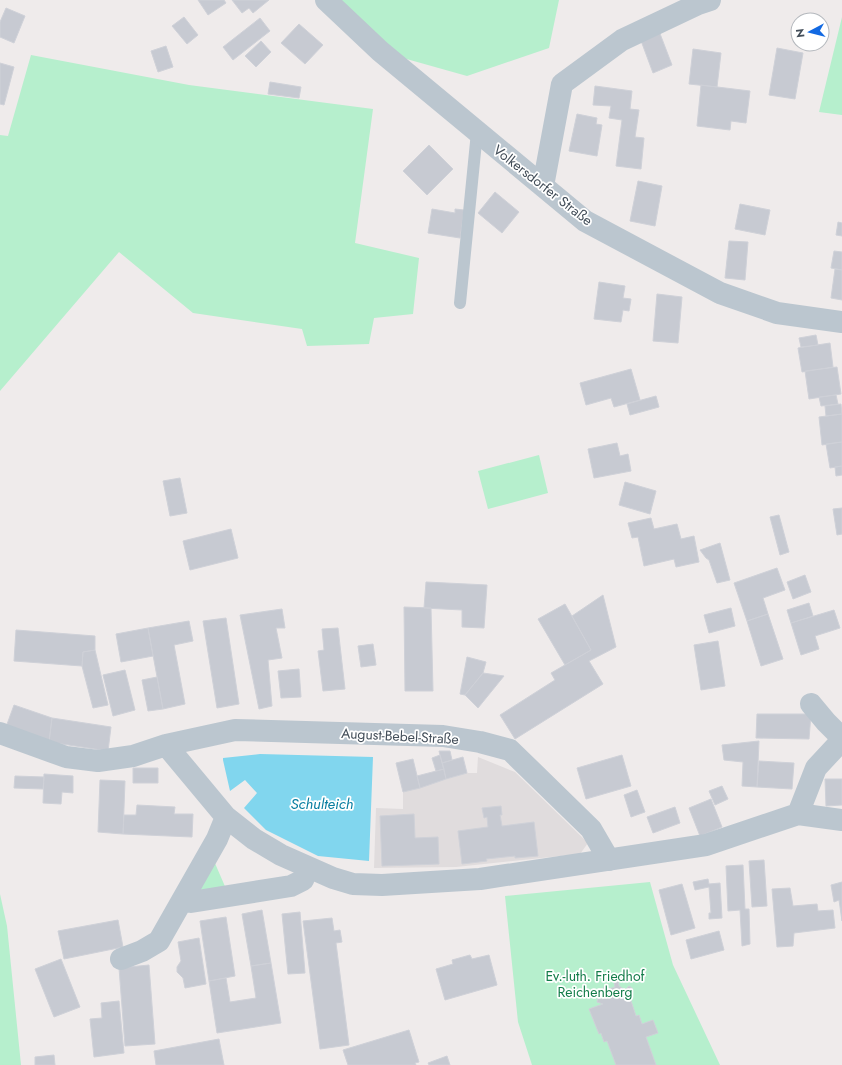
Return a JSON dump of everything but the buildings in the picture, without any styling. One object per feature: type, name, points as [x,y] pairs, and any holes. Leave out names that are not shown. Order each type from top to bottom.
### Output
[{"type":"street","name":"Volkersdorfer Straße","points":[[326,0],[380,51],[585,221],[720,293],[777,313],[842,322]]},
{"type":"street","points":[[543,186],[562,84],[622,40],[698,4],[710,0]]},
{"type":"street","points":[[798,814],[816,768],[842,739],[811,704]]},
{"type":"street","name":"August-Bebel-Straße","points":[[0,733],[66,757],[98,761],[133,756],[166,746],[235,730],[442,736],[480,742],[510,750],[591,829],[609,860]]},
{"type":"street","points":[[166,746],[226,817],[254,839],[281,855],[333,878],[353,884],[382,885],[480,879],[706,845],[798,814],[842,820]]},
{"type":"street","points":[[121,959],[142,951],[159,941],[217,839],[226,817]]},
{"type":"street","points":[[184,897],[191,902],[291,886],[303,880],[308,867]]},
{"type":"lane","points":[[460,303],[477,132]]},
{"type":"shaded area","points":[[478,757],[515,772],[588,843],[580,854],[456,867],[374,868],[376,808],[403,809],[403,792],[467,773],[477,773]]},
{"type":"green space","points":[[340,0],[559,0],[549,48],[467,76],[403,58]]},
{"type":"green space","points":[[842,17],[842,115],[819,112]]},
{"type":"green space","points":[[31,55],[189,85],[373,109],[355,243],[419,258],[413,314],[374,318],[369,344],[307,346],[302,329],[193,313],[119,252],[0,391],[0,135],[8,136]]},
{"type":"green space","points":[[539,455],[548,493],[488,509],[478,471]]},
{"type":"green space","points":[[214,861],[227,891],[195,895]]},
{"type":"green space","name":"Ev.-luth. Friedhof Reichenberg","points":[[650,882],[673,965],[720,1065],[532,1065],[518,1022],[505,896]]},
{"type":"green space","points":[[0,894],[7,926],[21,1065],[0,1065]]},
{"type":"water","name":"Schulteich","points":[[260,754],[373,757],[369,861],[318,856],[266,830],[244,808],[257,793],[245,780],[230,791],[223,760],[223,758]]}]
